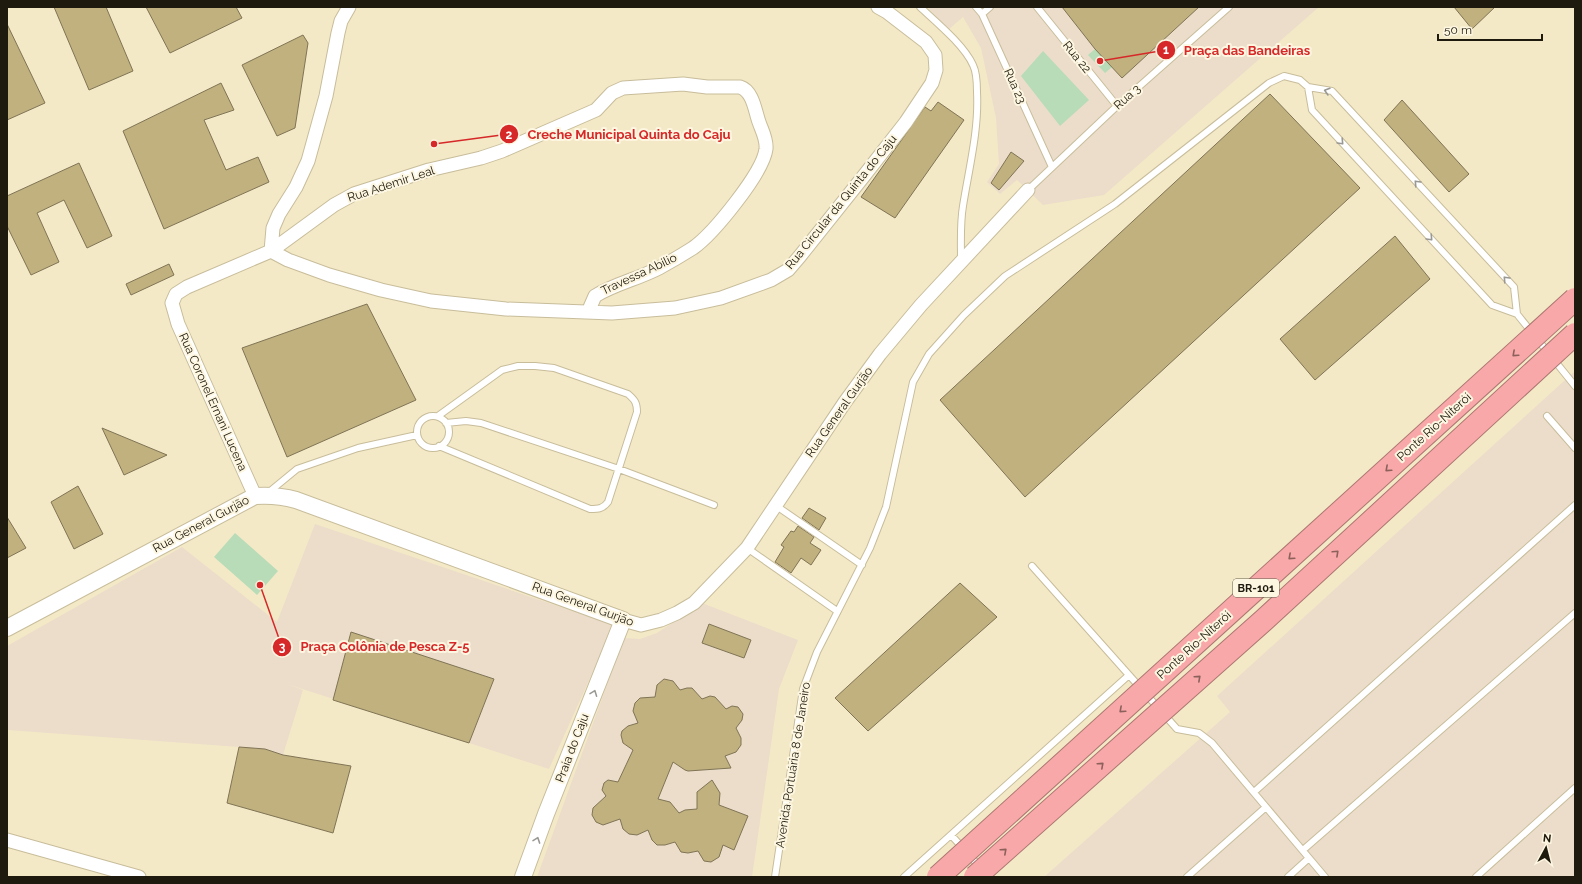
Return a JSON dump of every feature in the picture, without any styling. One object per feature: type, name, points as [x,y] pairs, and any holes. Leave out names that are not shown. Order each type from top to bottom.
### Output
[{"type":"highway","name":"Ponte Rio-Niterói","points":[[938,877],[1575,300]]},
{"type":"highway","name":"BR-101","points":[[975,877],[1264,620],[1575,334]]},
{"type":"street","points":[[272,251],[273,228],[296,187],[308,161],[326,96],[341,21],[349,7]]},
{"type":"street","name":"Rua Circular da Quinta do Caju","points":[[272,251],[288,260],[381,290],[431,301],[506,309],[612,313],[683,306],[721,298],[749,289],[771,280],[788,270],[906,122],[932,83],[936,70],[935,56],[926,42],[887,12],[878,7]]},
{"type":"street","name":"Rua Ademir Leal","points":[[173,308],[172,303],[176,294],[187,287],[272,251],[334,205],[354,194],[429,170],[481,158],[502,151],[596,110],[608,98],[623,88],[683,84],[707,87],[735,87]]},
{"type":"street","name":"Travessa Abilio","points":[[588,312],[595,296],[657,268],[693,248],[719,223],[754,176],[765,154],[766,140],[747,91],[740,87],[735,87]]},
{"type":"street","name":"Rua General Gurjão","points":[[7,628],[261,495],[280,496],[296,500],[623,620],[641,625],[661,620],[694,603],[746,548],[845,402],[880,354],[921,305],[1028,190]]},
{"type":"street","name":"Rua Coronel Ernani Lucena","points":[[173,308],[261,495]]},
{"type":"street","name":"Praia do Caju","points":[[524,877],[623,620]]},
{"type":"street","points":[[7,840],[139,877]]},
{"type":"lane","points":[[920,7],[956,42],[966,54],[974,65],[977,78],[978,104],[973,156],[963,208],[960,264]]},
{"type":"lane","name":"Rua 23","points":[[976,7],[982,14],[1052,167]]},
{"type":"lane","points":[[982,14],[990,7]]},
{"type":"lane","name":"Rua 22","points":[[1037,7],[1116,106]]},
{"type":"lane","name":"Rua 3","points":[[1028,190],[1116,106],[1229,7]]},
{"type":"lane","name":"Avenida Portuária 8 de Janeiro","points":[[775,877],[803,689],[816,652],[862,565],[886,507],[913,382],[929,354],[964,316],[1005,276],[1115,204],[1269,83],[1284,76],[1300,80],[1308,87],[1332,91],[1514,287],[1517,314]]},
{"type":"lane","points":[[1308,87],[1312,110],[1492,305],[1517,314],[1575,386]]},
{"type":"lane","points":[[438,416],[446,423],[449,434],[444,443],[439,446],[428,447],[420,440],[418,435],[417,430],[422,420],[432,416],[438,416],[502,370],[518,366],[554,368],[628,394],[634,399],[637,405],[637,412],[608,502],[604,507],[598,509],[590,509],[439,446]]},
{"type":"lane","points":[[1547,416],[1575,448]]},
{"type":"lane","points":[[446,423],[466,421],[481,422],[619,469],[714,505]]},
{"type":"lane","points":[[261,495],[297,469],[358,448],[418,435]]},
{"type":"lane","points":[[775,505],[808,526],[862,565]]},
{"type":"lane","points":[[1254,792],[1575,505]]},
{"type":"lane","points":[[746,548],[837,611]]},
{"type":"lane","points":[[1032,566],[1177,729],[1199,733],[1212,743],[1325,877]]},
{"type":"lane","points":[[1303,850],[1575,613]]},
{"type":"lane","points":[[904,877],[1129,675]]},
{"type":"lane","points":[[1476,877],[1575,788]]},
{"type":"lane","points":[[1187,877],[1266,808]]},
{"type":"lane","points":[[951,835],[989,877]]},
{"type":"lane","points":[[1288,877],[1309,858]]},
{"type":"shaded area","points":[[927,7],[1319,7],[1104,195],[1043,205],[1017,180],[1000,194],[987,182],[999,164],[996,118],[981,48],[963,17],[948,30]]},
{"type":"shaded area","points":[[1575,371],[1575,877],[1044,877],[1230,712],[1217,696]]},
{"type":"shaded area","points":[[315,524],[614,625],[549,769],[287,684],[303,690],[283,755],[265,749],[8,730],[7,646],[182,547],[277,622]]},
{"type":"shaded area","points":[[702,603],[798,640],[779,689],[752,877],[537,877],[624,638],[640,639],[657,633]]},
{"type":"green space","points":[[1095,49],[1112,67],[1105,73],[1088,55]]},
{"type":"green space","points":[[1043,51],[1089,100],[1060,126],[1021,76]]},
{"type":"green space","points":[[235,533],[278,571],[257,595],[214,557]]},
{"type":"building","points":[[54,7],[106,7],[133,71],[89,90]]},
{"type":"building","points":[[146,7],[236,7],[242,18],[170,53]]},
{"type":"building","points":[[1062,7],[1199,7],[1122,78],[1095,49]]},
{"type":"building","points":[[1454,7],[1495,7],[1472,29]]},
{"type":"building","points":[[7,24],[45,103],[7,120]]},
{"type":"building","points":[[303,35],[308,43],[295,128],[277,136],[242,65]]},
{"type":"building","points":[[221,83],[234,110],[204,120],[226,170],[258,157],[269,182],[164,229],[123,131]]},
{"type":"building","points":[[1270,94],[1360,188],[1025,497],[940,400]]},
{"type":"building","points":[[1402,100],[1469,174],[1449,192],[1384,120]]},
{"type":"building","points":[[938,102],[964,120],[895,218],[861,197],[925,107],[931,111]]},
{"type":"building","points":[[1011,152],[1024,161],[999,190],[991,183]]},
{"type":"building","points":[[79,163],[112,236],[87,248],[64,200],[37,213],[59,262],[31,275],[7,226],[7,196]]},
{"type":"building","points":[[1395,236],[1430,279],[1315,380],[1280,339]]},
{"type":"building","points":[[169,264],[174,275],[131,295],[126,284]]},
{"type":"building","points":[[367,304],[416,400],[287,457],[242,348]]},
{"type":"building","points":[[102,428],[167,455],[124,475]]},
{"type":"building","points":[[78,486],[103,534],[74,549],[51,502]]},
{"type":"building","points":[[809,508],[826,518],[819,530],[802,518]]},
{"type":"building","points":[[7,517],[26,548],[7,558]]},
{"type":"building","points":[[798,526],[814,537],[810,543],[821,550],[811,565],[801,558],[791,573],[775,562],[784,547],[781,545],[791,531],[794,532]]},
{"type":"building","points":[[960,583],[997,617],[868,731],[835,698]]},
{"type":"building","points":[[709,624],[751,640],[744,658],[702,643]]},
{"type":"building","points":[[351,632],[494,679],[469,743],[333,700]]},
{"type":"building","points":[[664,679],[673,681],[680,690],[692,688],[702,699],[710,696],[715,697],[726,709],[732,706],[738,707],[743,714],[742,720],[736,728],[741,738],[741,745],[736,752],[725,756],[731,768],[688,771],[673,762],[658,799],[670,802],[679,813],[685,810],[697,809],[697,792],[712,780],[720,793],[719,805],[748,816],[734,850],[723,845],[719,857],[711,862],[704,861],[698,851],[688,853],[681,852],[675,842],[665,845],[657,845],[652,840],[648,830],[637,835],[629,834],[623,829],[620,819],[603,825],[596,822],[592,815],[593,808],[606,796],[602,790],[604,783],[608,780],[618,782],[633,750],[623,743],[621,735],[622,731],[628,726],[638,723],[633,711],[635,703],[640,698],[655,697],[657,685]]},
{"type":"building","points":[[239,747],[265,749],[283,755],[351,766],[333,833],[227,803]]},
{"type":"place","name":"Praça das Bandeiras","points":[[1100,61]]},
{"type":"place","name":"Creche Municipal Quinta do Caju","points":[[434,144]]},
{"type":"place","name":"Praça Colônia de Pesca Z-5","points":[[260,585]]}]
